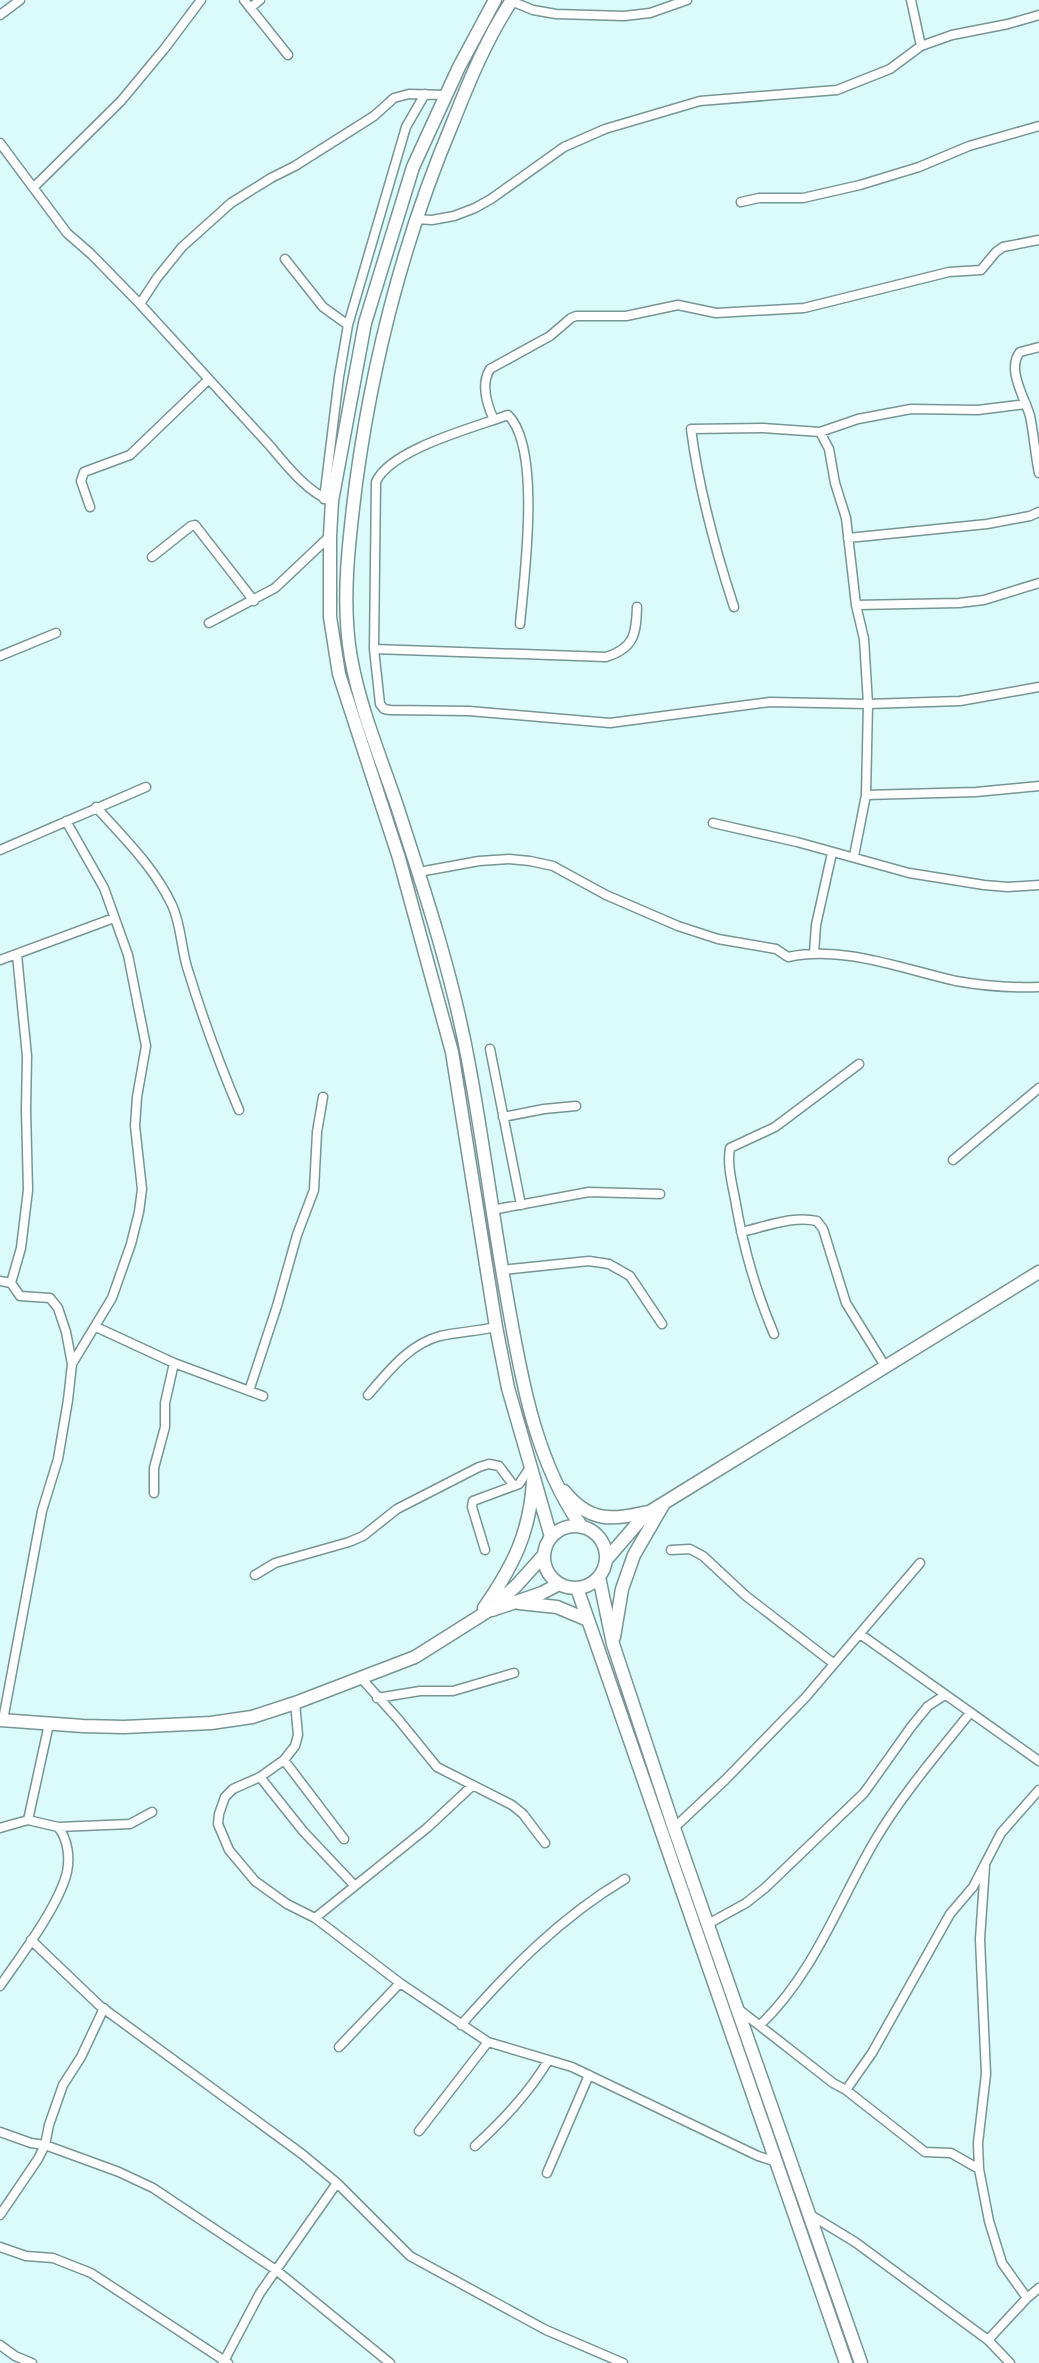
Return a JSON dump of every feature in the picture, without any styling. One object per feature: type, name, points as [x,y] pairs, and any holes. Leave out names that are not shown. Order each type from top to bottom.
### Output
[{"type":"main road","points":[[495,0],[446,95],[413,167],[365,323],[328,500],[330,617],[335,656],[347,702],[399,858],[453,1052],[496,1327],[508,1388],[551,1537]]},
{"type":"main road","points":[[512,1],[479,57],[432,171],[415,219],[385,325],[373,378],[351,520],[347,588],[348,632],[357,683],[419,872],[452,989],[469,1061],[519,1364],[536,1428],[554,1479],[567,1506],[604,1546],[606,1560]]},
{"type":"main road","points":[[543,1556],[549,1575],[559,1584],[577,1588],[592,1583],[599,1577],[606,1560],[647,1514],[1039,1272]]},
{"type":"main road","points":[[476,1618],[503,1580],[522,1542],[529,1520],[532,1470]]},
{"type":"main road","points":[[554,1479],[580,1508],[593,1515],[615,1518],[647,1514]]},
{"type":"main road","points":[[613,1644],[622,1588],[634,1555],[665,1502]]},
{"type":"main road","points":[[2,1720],[124,1727],[212,1723],[252,1717],[415,1657],[488,1611],[516,1586],[543,1556],[551,1537],[562,1529],[586,1529],[647,1514]]},
{"type":"main road","points":[[599,1577],[613,1644],[674,1828],[861,2363]]},
{"type":"main road","points":[[488,1611],[550,1590],[559,1584]]},
{"type":"main road","points":[[577,1588],[846,2363]]},
{"type":"main road","points":[[515,1602],[557,1607],[588,1620]]},
{"type":"street","points":[[0,15],[20,0]]},
{"type":"street","points":[[34,187],[121,101],[201,0]]},
{"type":"street","points":[[244,0],[288,55]]},
{"type":"street","points":[[250,8],[260,0]]},
{"type":"street","points":[[512,1],[533,10],[556,14],[624,16],[650,13],[687,0]]},
{"type":"street","points":[[911,0],[921,46]]},
{"type":"street","points":[[415,219],[443,218],[475,208],[564,147],[604,129],[700,101],[837,90],[890,69],[921,46],[952,34],[1008,24],[1039,15]]},
{"type":"street","points":[[140,304],[157,278],[182,248],[231,203],[374,116],[394,98],[409,94],[446,95]]},
{"type":"street","points":[[328,500],[339,377],[348,325],[406,127],[425,94]]},
{"type":"street","points":[[741,202],[759,198],[803,198],[860,185],[919,168],[969,146],[1039,126]]},
{"type":"street","points":[[0,143],[67,233],[92,254],[140,304],[271,447],[289,470],[328,500]]},
{"type":"street","points":[[494,420],[486,400],[485,381],[490,369],[550,336],[576,316],[626,316],[678,305],[716,313],[804,308],[949,272],[981,270],[1003,247],[1039,240]]},
{"type":"street","points":[[285,259],[323,307],[348,325]]},
{"type":"street","points":[[1039,347],[1020,352],[1016,358],[1017,383],[1026,404],[1039,473]]},
{"type":"street","points":[[90,507],[81,481],[84,472],[130,455],[208,380]]},
{"type":"street","points":[[734,608],[716,549],[695,460],[691,429],[763,428],[820,432],[858,419],[911,409],[978,411],[1026,404]]},
{"type":"street","points":[[519,624],[529,513],[521,444],[513,420],[508,415],[438,438],[398,461],[379,475],[376,482],[374,649],[380,704],[384,709],[469,711],[510,717],[610,723],[770,702],[868,704],[960,701],[1039,687]]},
{"type":"street","points":[[820,432],[829,449],[846,518],[856,604],[864,639],[868,704],[866,795],[854,856]]},
{"type":"street","points":[[848,538],[1035,517],[1039,512]]},
{"type":"street","points":[[152,557],[195,525],[254,601]]},
{"type":"street","points":[[209,623],[275,588],[330,536]]},
{"type":"street","points":[[856,604],[959,603],[984,600],[1039,583]]},
{"type":"street","points":[[374,649],[606,657],[616,654],[631,641],[636,628],[637,607]]},
{"type":"street","points":[[0,656],[56,633]]},
{"type":"street","points":[[866,795],[976,792],[1039,786]]},
{"type":"street","points":[[0,850],[146,787]]},
{"type":"street","points":[[96,807],[138,853],[158,880],[173,907],[187,966],[202,1014],[239,1110]]},
{"type":"street","points":[[66,821],[104,888],[128,955],[146,1046],[137,1097],[135,1126],[142,1189],[130,1244],[112,1298],[96,1327],[86,1335],[72,1365]]},
{"type":"street","points":[[713,823],[797,842],[832,853],[854,856],[909,873],[984,885],[1008,887],[1039,885]]},
{"type":"street","points":[[814,953],[816,925],[832,853]]},
{"type":"street","points":[[419,872],[479,861],[509,859],[530,861],[553,866],[606,895],[649,914],[718,939],[776,949],[788,957],[814,953],[891,964],[988,986],[1039,987]]},
{"type":"street","points":[[0,960],[114,918]]},
{"type":"street","points":[[11,1283],[22,1239],[28,1190],[27,1056],[17,955]]},
{"type":"street","points":[[490,1049],[521,1205]]},
{"type":"street","points":[[774,1334],[757,1291],[741,1232],[730,1171],[730,1148],[775,1127],[859,1064]]},
{"type":"street","points":[[953,1160],[1039,1088]]},
{"type":"street","points":[[249,1391],[278,1306],[297,1235],[314,1190],[317,1132],[323,1097]]},
{"type":"street","points":[[503,1117],[544,1109],[576,1106]]},
{"type":"street","points":[[492,1210],[589,1192],[660,1194]]},
{"type":"street","points":[[741,1232],[806,1218],[817,1221],[823,1229],[846,1303],[885,1366]]},
{"type":"street","points":[[502,1270],[589,1261],[609,1264],[630,1276],[662,1324]]},
{"type":"street","points":[[0,1281],[11,1283],[20,1296],[50,1298],[58,1308],[66,1332],[72,1365],[69,1400],[58,1459],[42,1511],[3,1694],[2,1720]]},
{"type":"street","points":[[96,1327],[174,1363],[263,1396]]},
{"type":"street","points":[[368,1395],[396,1364],[423,1344],[440,1337],[496,1327]]},
{"type":"street","points":[[154,1493],[154,1468],[165,1427],[165,1403],[174,1363]]},
{"type":"street","points":[[255,1575],[275,1563],[363,1536],[397,1509],[479,1467],[489,1464],[499,1466],[514,1486]]},
{"type":"street","points":[[486,1550],[472,1507],[473,1501],[514,1486],[532,1470]]},
{"type":"street","points":[[671,1550],[690,1549],[703,1556],[746,1596],[833,1663]]},
{"type":"street","points":[[674,1828],[805,1698],[920,1563]]},
{"type":"street","points":[[860,1634],[1039,1761]]},
{"type":"street","points":[[377,1698],[420,1691],[453,1691],[514,1673]]},
{"type":"street","points":[[361,1678],[437,1767],[513,1805],[523,1814],[545,1844]]},
{"type":"street","points":[[708,1924],[746,1903],[765,1888],[864,1793],[928,1706],[945,1695]]},
{"type":"street","points":[[295,1703],[298,1735],[295,1746],[284,1760],[260,1777],[240,1784],[225,1797],[219,1814],[218,1824],[229,1850],[255,1881],[286,1904],[315,1918],[400,1983],[488,2042],[572,2067],[758,2156],[777,2162]]},
{"type":"street","points":[[760,2025],[791,1990],[814,1955],[875,1841],[920,1775],[970,1713]]},
{"type":"street","points":[[28,1820],[49,1724]]},
{"type":"street","points":[[284,1760],[344,1839]]},
{"type":"street","points":[[260,1777],[303,1831],[354,1886]]},
{"type":"street","points":[[315,1918],[441,1816],[472,1786]]},
{"type":"street","points":[[846,2090],[872,2053],[950,1914],[973,1887],[1001,1833],[1039,1790]]},
{"type":"street","points":[[0,1828],[28,1820],[58,1827],[130,1824],[152,1812]]},
{"type":"street","points":[[0,1986],[31,1940],[56,1897],[67,1872],[66,1845],[58,1827]]},
{"type":"street","points":[[985,1863],[980,1939],[987,2074],[978,2143],[979,2169],[989,2221],[1002,2263],[1027,2298]]},
{"type":"street","points":[[461,2025],[515,1965],[549,1934],[593,1899],[625,1879]]},
{"type":"street","points":[[31,1940],[104,2008],[302,2154],[337,2183],[410,2256],[546,2330],[623,2363]]},
{"type":"street","points":[[339,2047],[400,1983]]},
{"type":"street","points":[[0,2215],[24,2182],[45,2145],[49,2125],[63,2085],[85,2049],[104,2008]]},
{"type":"street","points":[[737,2008],[926,2152],[951,2153],[979,2169]]},
{"type":"street","points":[[419,2132],[488,2042]]},
{"type":"street","points":[[475,2146],[508,2115],[529,2090],[548,2061]]},
{"type":"street","points":[[547,2173],[589,2075]]},
{"type":"street","points":[[0,2132],[31,2143],[45,2145],[119,2172],[153,2188],[276,2270],[390,2363]]},
{"type":"street","points":[[0,2247],[26,2256],[52,2258],[92,2273],[226,2362],[260,2293],[337,2183]]},
{"type":"street","points":[[809,2214],[855,2242],[988,2340],[1010,2363]]},
{"type":"street","points":[[988,2340],[1039,2288]]},
{"type":"street","points":[[0,2345],[15,2356],[32,2363]]}]
